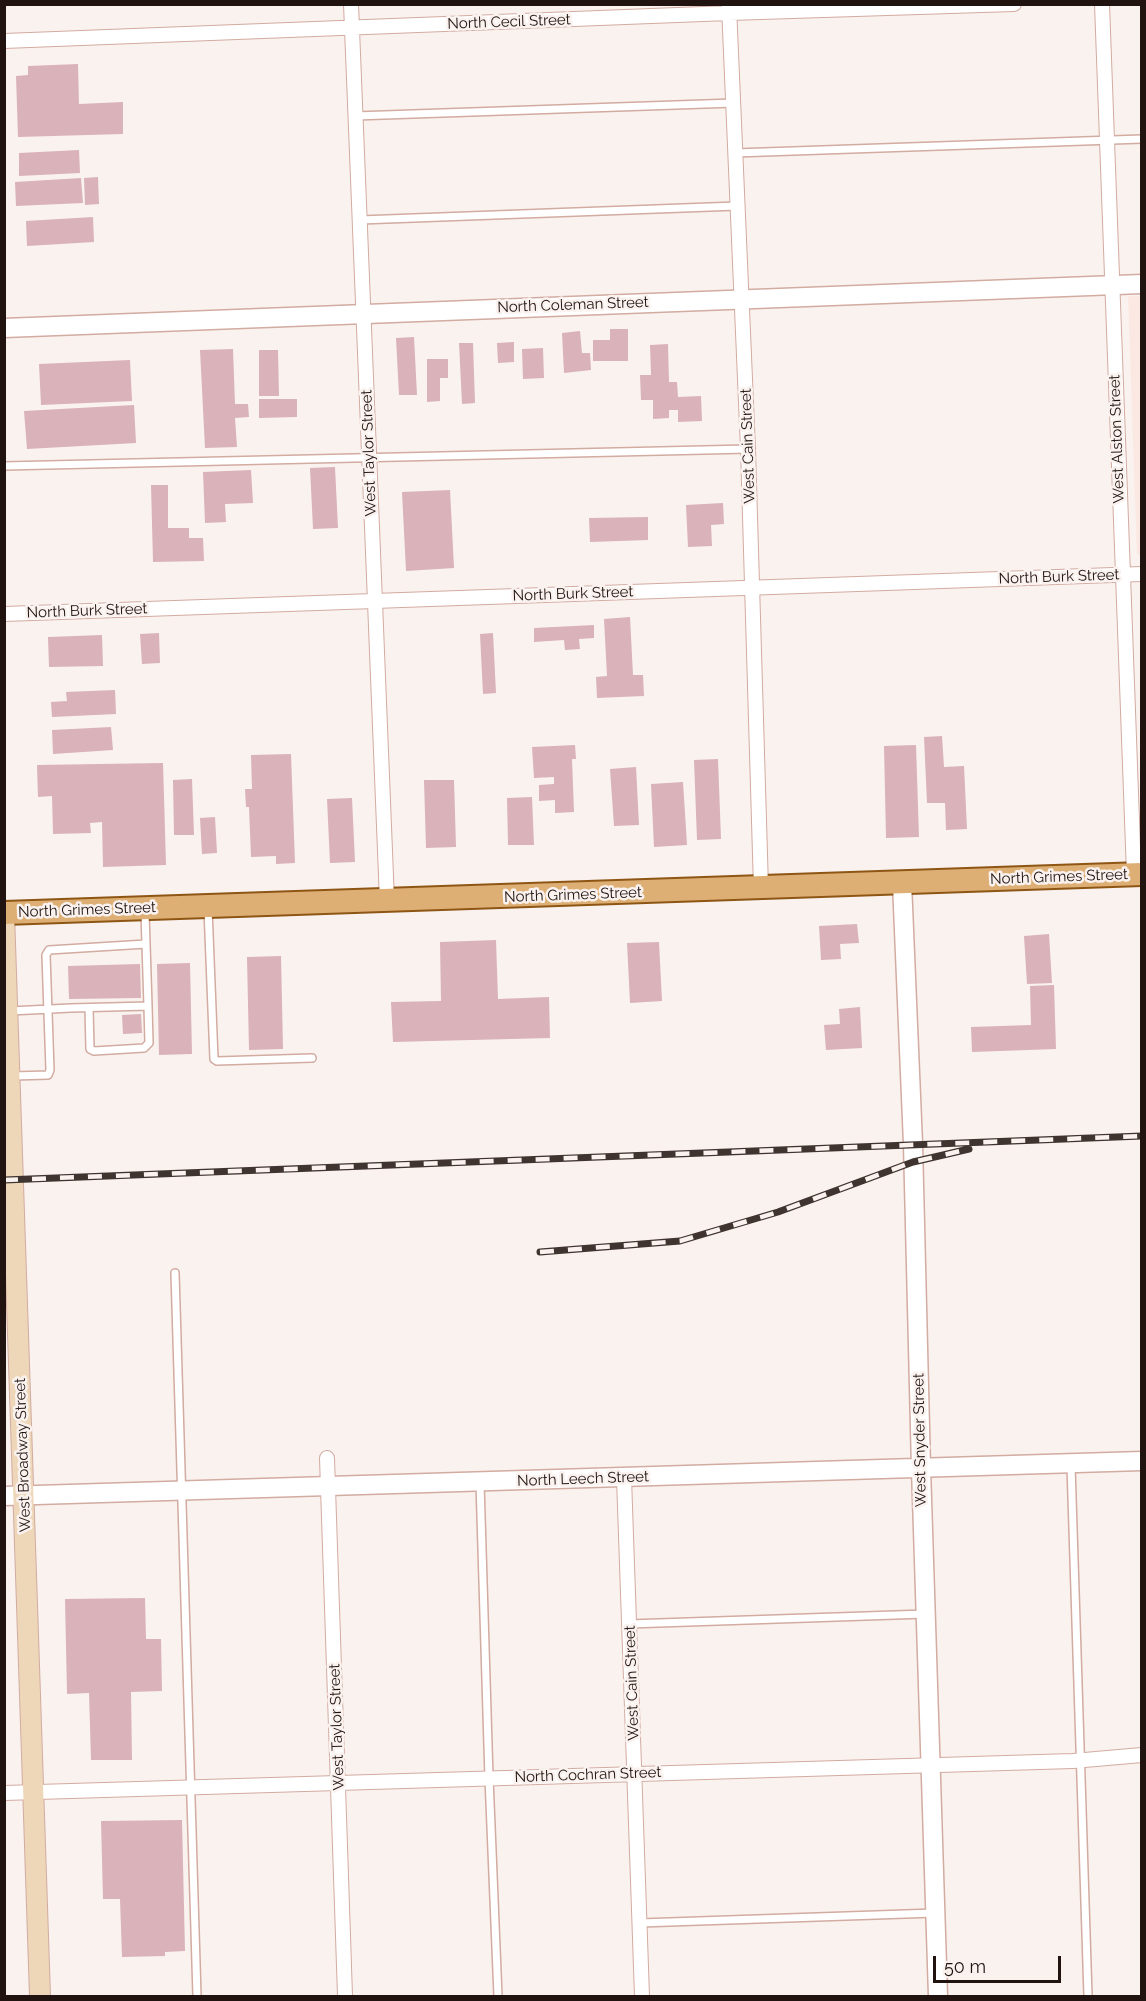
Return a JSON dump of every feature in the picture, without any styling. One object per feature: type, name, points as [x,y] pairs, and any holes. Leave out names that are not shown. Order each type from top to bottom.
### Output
[{"type":"main road","name":"North Grimes Street","points":[[4,913],[1138,874]]},
{"type":"main road","name":"West Broadway Street","points":[[4,913],[40,1996]]},
{"type":"street","name":"West Taylor Street","points":[[351,4],[387,901]]},
{"type":"street","name":"North Cecil Street","points":[[4,41],[352,28],[729,9],[1014,4]]},
{"type":"street","name":"West Alston Street","points":[[1102,4],[1122,575],[1138,874]]},
{"type":"street","name":"West Cain Street","points":[[729,9],[748,448],[762,888]]},
{"type":"street","name":"North Coleman Street","points":[[4,328],[1142,284]]},
{"type":"street","name":"North Burk Street","points":[[4,614],[1142,574]]},
{"type":"street","name":"West Snyder Street","points":[[902,883],[913,1144],[938,1996]]},
{"type":"street","name":"West Taylor Street","points":[[327,1458],[345,1996]]},
{"type":"street","name":"North Leech Street","points":[[4,1496],[1142,1461]]},
{"type":"street","name":"West Cain Street","points":[[624,1478],[642,1996]]},
{"type":"street","name":"North Cochran Street","points":[[4,1793],[1081,1761],[1142,1755]]},
{"type":"lane","points":[[356,116],[734,103]]},
{"type":"lane","points":[[735,153],[1142,139]]},
{"type":"lane","points":[[360,220],[736,206]]},
{"type":"lane","points":[[4,466],[748,448]]},
{"type":"lane","points":[[208,906],[214,1059],[217,1061],[312,1058]]},
{"type":"lane","points":[[88,1008],[90,1049],[94,1051],[144,1048],[149,1043],[145,909]]},
{"type":"lane","points":[[10,1076],[48,1075],[50,1070],[46,955],[49,950],[146,944]]},
{"type":"lane","points":[[8,1011],[148,1006]]},
{"type":"lane","points":[[175,1273],[197,1996]]},
{"type":"lane","points":[[1071,1463],[1088,1996]]},
{"type":"lane","points":[[480,1482],[498,1996]]},
{"type":"lane","points":[[630,1624],[925,1614]]},
{"type":"lane","points":[[640,1923],[935,1913]]},
{"type":"shaded area","points":[[1128,296],[1141,296],[1141,556],[1137,553]]},
{"type":"building","points":[[78,64],[79,104],[123,102],[123,134],[18,137],[16,76],[28,75],[28,66]]},
{"type":"building","points":[[79,150],[80,173],[19,176],[19,153]]},
{"type":"building","points":[[98,177],[99,204],[85,205],[84,178]]},
{"type":"building","points":[[81,178],[83,203],[16,206],[15,182]]},
{"type":"building","points":[[93,217],[94,242],[27,246],[26,221]]},
{"type":"building","points":[[610,329],[628,329],[628,361],[593,361],[593,340],[610,340]]},
{"type":"building","points":[[580,331],[582,353],[590,353],[591,370],[564,373],[562,333]]},
{"type":"building","points":[[414,337],[417,395],[399,395],[396,338]]},
{"type":"building","points":[[514,342],[514,362],[498,363],[497,343]]},
{"type":"building","points":[[459,343],[473,343],[475,403],[462,404]]},
{"type":"building","points":[[668,344],[669,382],[677,382],[678,397],[701,396],[702,421],[678,422],[678,410],[669,410],[669,418],[653,419],[653,400],[641,400],[640,375],[651,375],[650,345]]},
{"type":"building","points":[[543,348],[544,378],[523,379],[522,349]]},
{"type":"building","points":[[233,349],[235,404],[248,404],[249,417],[235,418],[237,447],[205,448],[200,350]]},
{"type":"building","points":[[259,350],[278,350],[279,396],[259,396]]},
{"type":"building","points":[[427,359],[448,359],[448,378],[440,378],[440,401],[427,402]]},
{"type":"building","points":[[130,360],[132,401],[41,405],[39,364]]},
{"type":"building","points":[[259,399],[297,399],[297,417],[259,418]]},
{"type":"building","points":[[134,405],[136,443],[27,449],[24,411]]},
{"type":"building","points":[[335,467],[338,528],[313,529],[310,468]]},
{"type":"building","points":[[251,470],[253,503],[225,504],[226,522],[205,523],[203,472]]},
{"type":"building","points":[[151,485],[168,485],[168,528],[189,528],[189,538],[203,538],[204,561],[153,562]]},
{"type":"building","points":[[450,490],[454,568],[406,571],[402,492]]},
{"type":"building","points":[[723,503],[724,524],[711,525],[712,546],[688,547],[686,505]]},
{"type":"building","points":[[648,517],[648,540],[590,542],[589,518]]},
{"type":"building","points":[[630,617],[633,675],[643,675],[644,696],[597,698],[596,677],[607,676],[604,619]]},
{"type":"building","points":[[594,625],[594,638],[579,639],[580,649],[565,650],[564,640],[534,642],[534,628]]},
{"type":"building","points":[[159,633],[160,663],[142,664],[140,634]]},
{"type":"building","points":[[493,633],[496,693],[483,694],[480,634]]},
{"type":"building","points":[[102,635],[103,666],[49,667],[48,637]]},
{"type":"building","points":[[115,690],[116,714],[52,717],[51,702],[67,701],[66,692]]},
{"type":"building","points":[[111,727],[113,750],[53,754],[52,730]]},
{"type":"building","points":[[942,736],[944,767],[964,766],[967,829],[946,830],[945,803],[927,803],[924,737]]},
{"type":"building","points":[[575,745],[576,759],[572,759],[574,812],[555,813],[555,800],[539,801],[539,785],[554,784],[554,777],[534,778],[532,747]]},
{"type":"building","points":[[916,745],[919,837],[886,838],[884,746]]},
{"type":"building","points":[[291,754],[295,863],[276,864],[276,856],[251,857],[249,807],[246,807],[245,789],[252,789],[251,755]]},
{"type":"building","points":[[718,759],[721,839],[697,840],[694,760]]},
{"type":"building","points":[[163,763],[166,865],[103,867],[102,822],[90,823],[91,833],[53,834],[52,796],[38,797],[37,765]]},
{"type":"building","points":[[636,767],[639,825],[614,826],[610,769]]},
{"type":"building","points":[[192,779],[194,835],[174,835],[173,780]]},
{"type":"building","points":[[424,780],[454,780],[456,847],[426,848]]},
{"type":"building","points":[[683,782],[687,845],[654,847],[651,784]]},
{"type":"building","points":[[532,797],[534,845],[508,845],[507,798]]},
{"type":"building","points":[[352,798],[355,862],[330,863],[327,799]]},
{"type":"building","points":[[215,817],[217,853],[202,854],[200,818]]},
{"type":"building","points":[[857,924],[859,943],[840,944],[841,959],[821,960],[819,926]]},
{"type":"building","points":[[1049,934],[1052,983],[1027,984],[1024,936]]},
{"type":"building","points":[[496,940],[498,999],[549,997],[550,1038],[393,1042],[391,1002],[441,1001],[440,942]]},
{"type":"building","points":[[659,942],[662,1001],[630,1003],[627,943]]},
{"type":"building","points":[[281,956],[283,1049],[249,1050],[247,957]]},
{"type":"building","points":[[190,963],[192,1054],[159,1055],[157,964]]},
{"type":"building","points":[[140,964],[141,998],[69,999],[68,966]]},
{"type":"building","points":[[1054,985],[1056,1049],[972,1052],[971,1027],[1031,1025],[1030,986]]},
{"type":"building","points":[[860,1007],[862,1048],[826,1050],[824,1025],[840,1024],[839,1009]]},
{"type":"building","points":[[141,1014],[142,1033],[123,1034],[122,1015]]},
{"type":"building","points":[[145,1598],[146,1639],[161,1639],[162,1691],[131,1692],[132,1760],[91,1760],[89,1693],[67,1694],[65,1599]]},
{"type":"building","points":[[182,1820],[185,1951],[165,1952],[165,1956],[122,1957],[120,1899],[103,1899],[101,1821]]},
{"type":"railway","points":[[4,1180],[1142,1136]]},
{"type":"railway","points":[[540,1252],[680,1241],[778,1212],[913,1162],[969,1149]]}]
